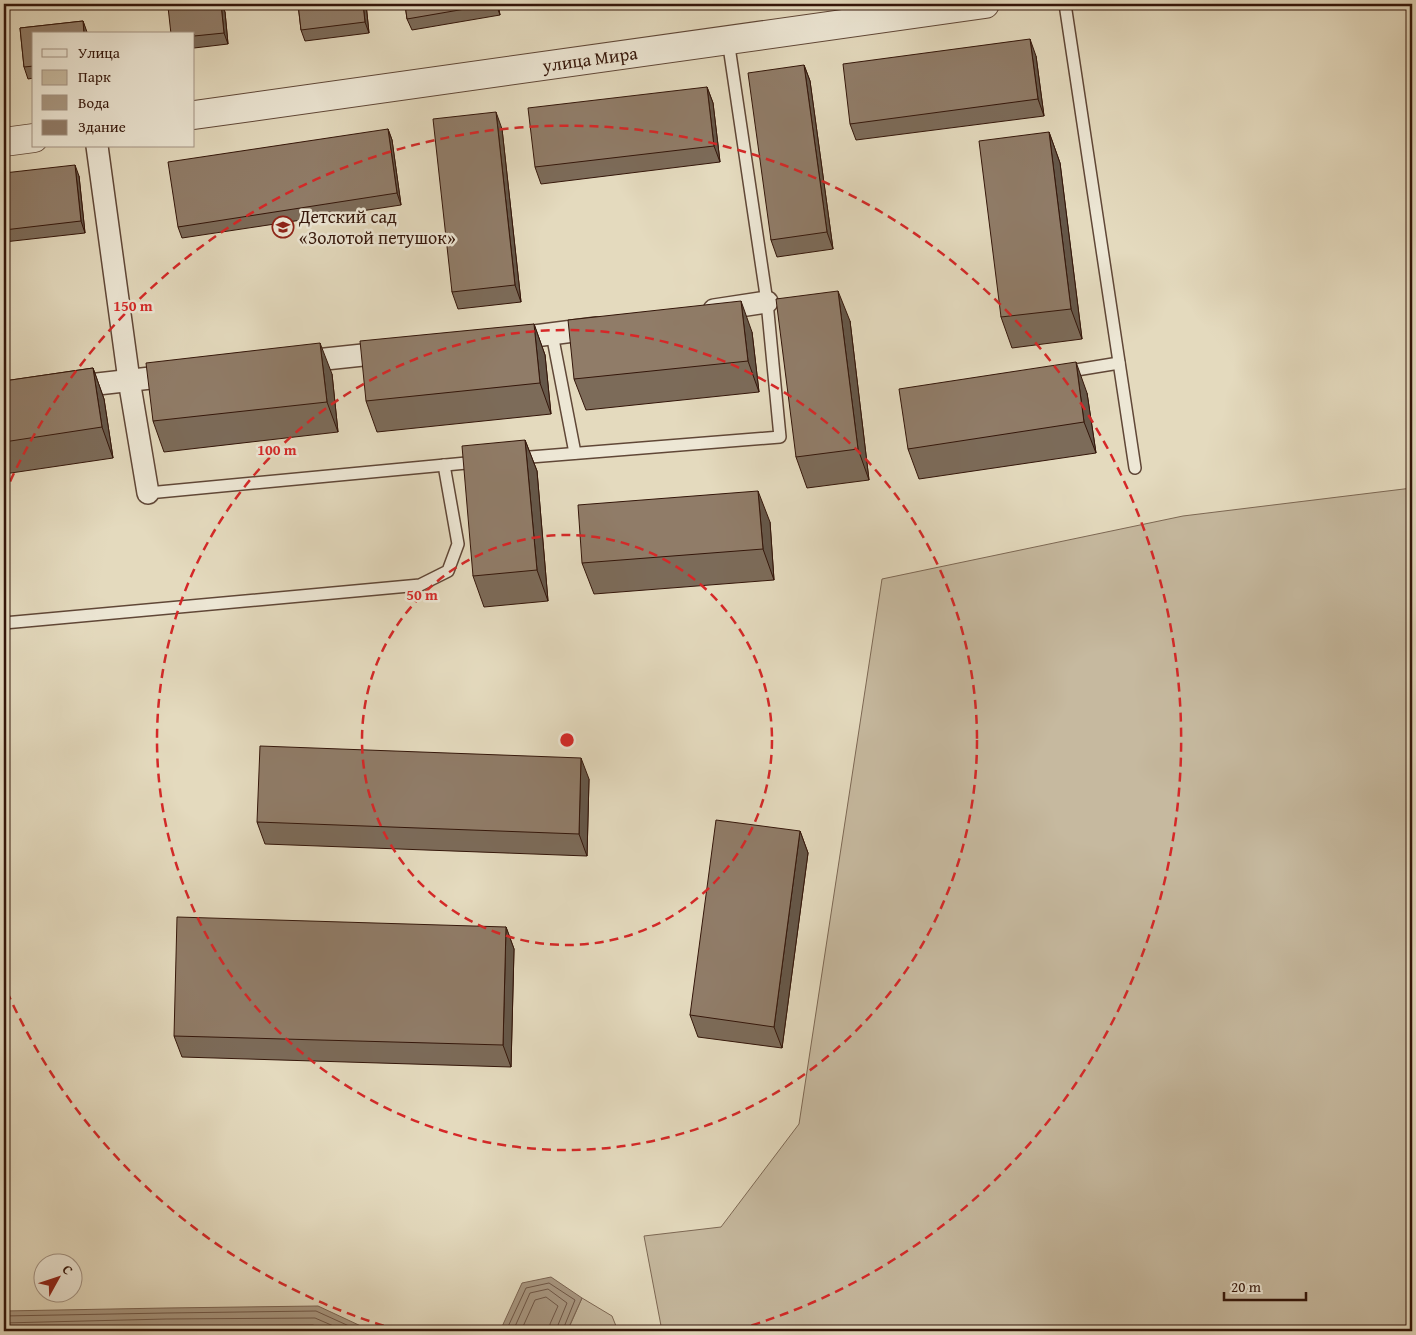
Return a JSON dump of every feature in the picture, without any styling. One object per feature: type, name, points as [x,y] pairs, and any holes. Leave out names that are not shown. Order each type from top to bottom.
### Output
[{"type":"street","name":"улица Мира","points":[[195,115],[985,4]]},
{"type":"street","points":[[4,142],[32,138]]},
{"type":"street","points":[[97,148],[129,380],[148,493]]},
{"type":"street","points":[[698,312],[767,302]]},
{"type":"street","points":[[493,341],[620,324]]},
{"type":"street","points":[[276,364],[414,349]]},
{"type":"street","points":[[52,390],[198,372]]},
{"type":"lane","points":[[1065,4],[1135,468]]},
{"type":"lane","points":[[509,459],[780,437],[767,302],[728,40]]},
{"type":"lane","points":[[552,334],[574,453]]},
{"type":"lane","points":[[1052,374],[1119,363]]},
{"type":"lane","points":[[148,493],[491,461]]},
{"type":"lane","points":[[4,623],[420,585],[448,571],[458,544],[444,465]]},
{"type":"green space","points":[[1412,488],[1412,1331],[662,1331],[644,1236],[721,1227],[799,1124],[882,579],[1183,516]]},
{"type":"green space","points":[[582,1298],[612,1316],[618,1331],[568,1330]]},
{"type":"water","points":[[551,1277],[582,1298],[568,1329],[571,1331],[500,1331],[522,1283]]},
{"type":"water","points":[[318,1306],[363,1327],[366,1331],[4,1331],[4,1311]]},
{"type":"building","points":[[221,4],[224,33],[195,36],[195,32],[171,32],[168,7]]},
{"type":"building","points":[[298,4],[363,4],[365,22],[301,30]]},
{"type":"building","points":[[405,4],[494,4],[407,19]]},
{"type":"building","points":[[83,21],[84,32],[32,32],[32,66],[24,67],[20,28]]},
{"type":"building","points":[[1030,39],[1038,99],[850,124],[843,64]]},
{"type":"building","points":[[804,65],[827,232],[771,240],[748,73]]},
{"type":"building","points":[[707,87],[714,146],[535,167],[528,108]]},
{"type":"building","points":[[496,112],[515,285],[452,292],[433,119]]},
{"type":"building","points":[[388,129],[397,193],[178,227],[168,162]]},
{"type":"building","points":[[1049,132],[1071,309],[1001,317],[979,141]]},
{"type":"building","points":[[75,165],[81,221],[4,230],[4,173]]},
{"type":"building","points":[[838,291],[858,449],[796,457],[776,299]]},
{"type":"building","points":[[741,301],[748,361],[574,379],[568,320]]},
{"type":"building","points":[[534,324],[540,383],[366,401],[360,341]]},
{"type":"building","points":[[320,343],[327,402],[153,421],[146,363]]},
{"type":"building","points":[[1076,362],[1084,422],[908,449],[899,389]]},
{"type":"building","points":[[93,368],[102,427],[4,442],[4,381]]},
{"type":"building","points":[[525,440],[537,570],[473,576],[462,446]]},
{"type":"building","points":[[758,491],[763,549],[582,563],[578,505]]},
{"type":"building","points":[[260,746],[581,758],[579,834],[257,822]]},
{"type":"building","points":[[716,820],[800,831],[774,1027],[690,1015]]},
{"type":"building","points":[[177,917],[506,927],[503,1045],[174,1036]]},
{"type":"place","name":"Детский сад «Золотой петушок»","points":[[283,227]]}]
